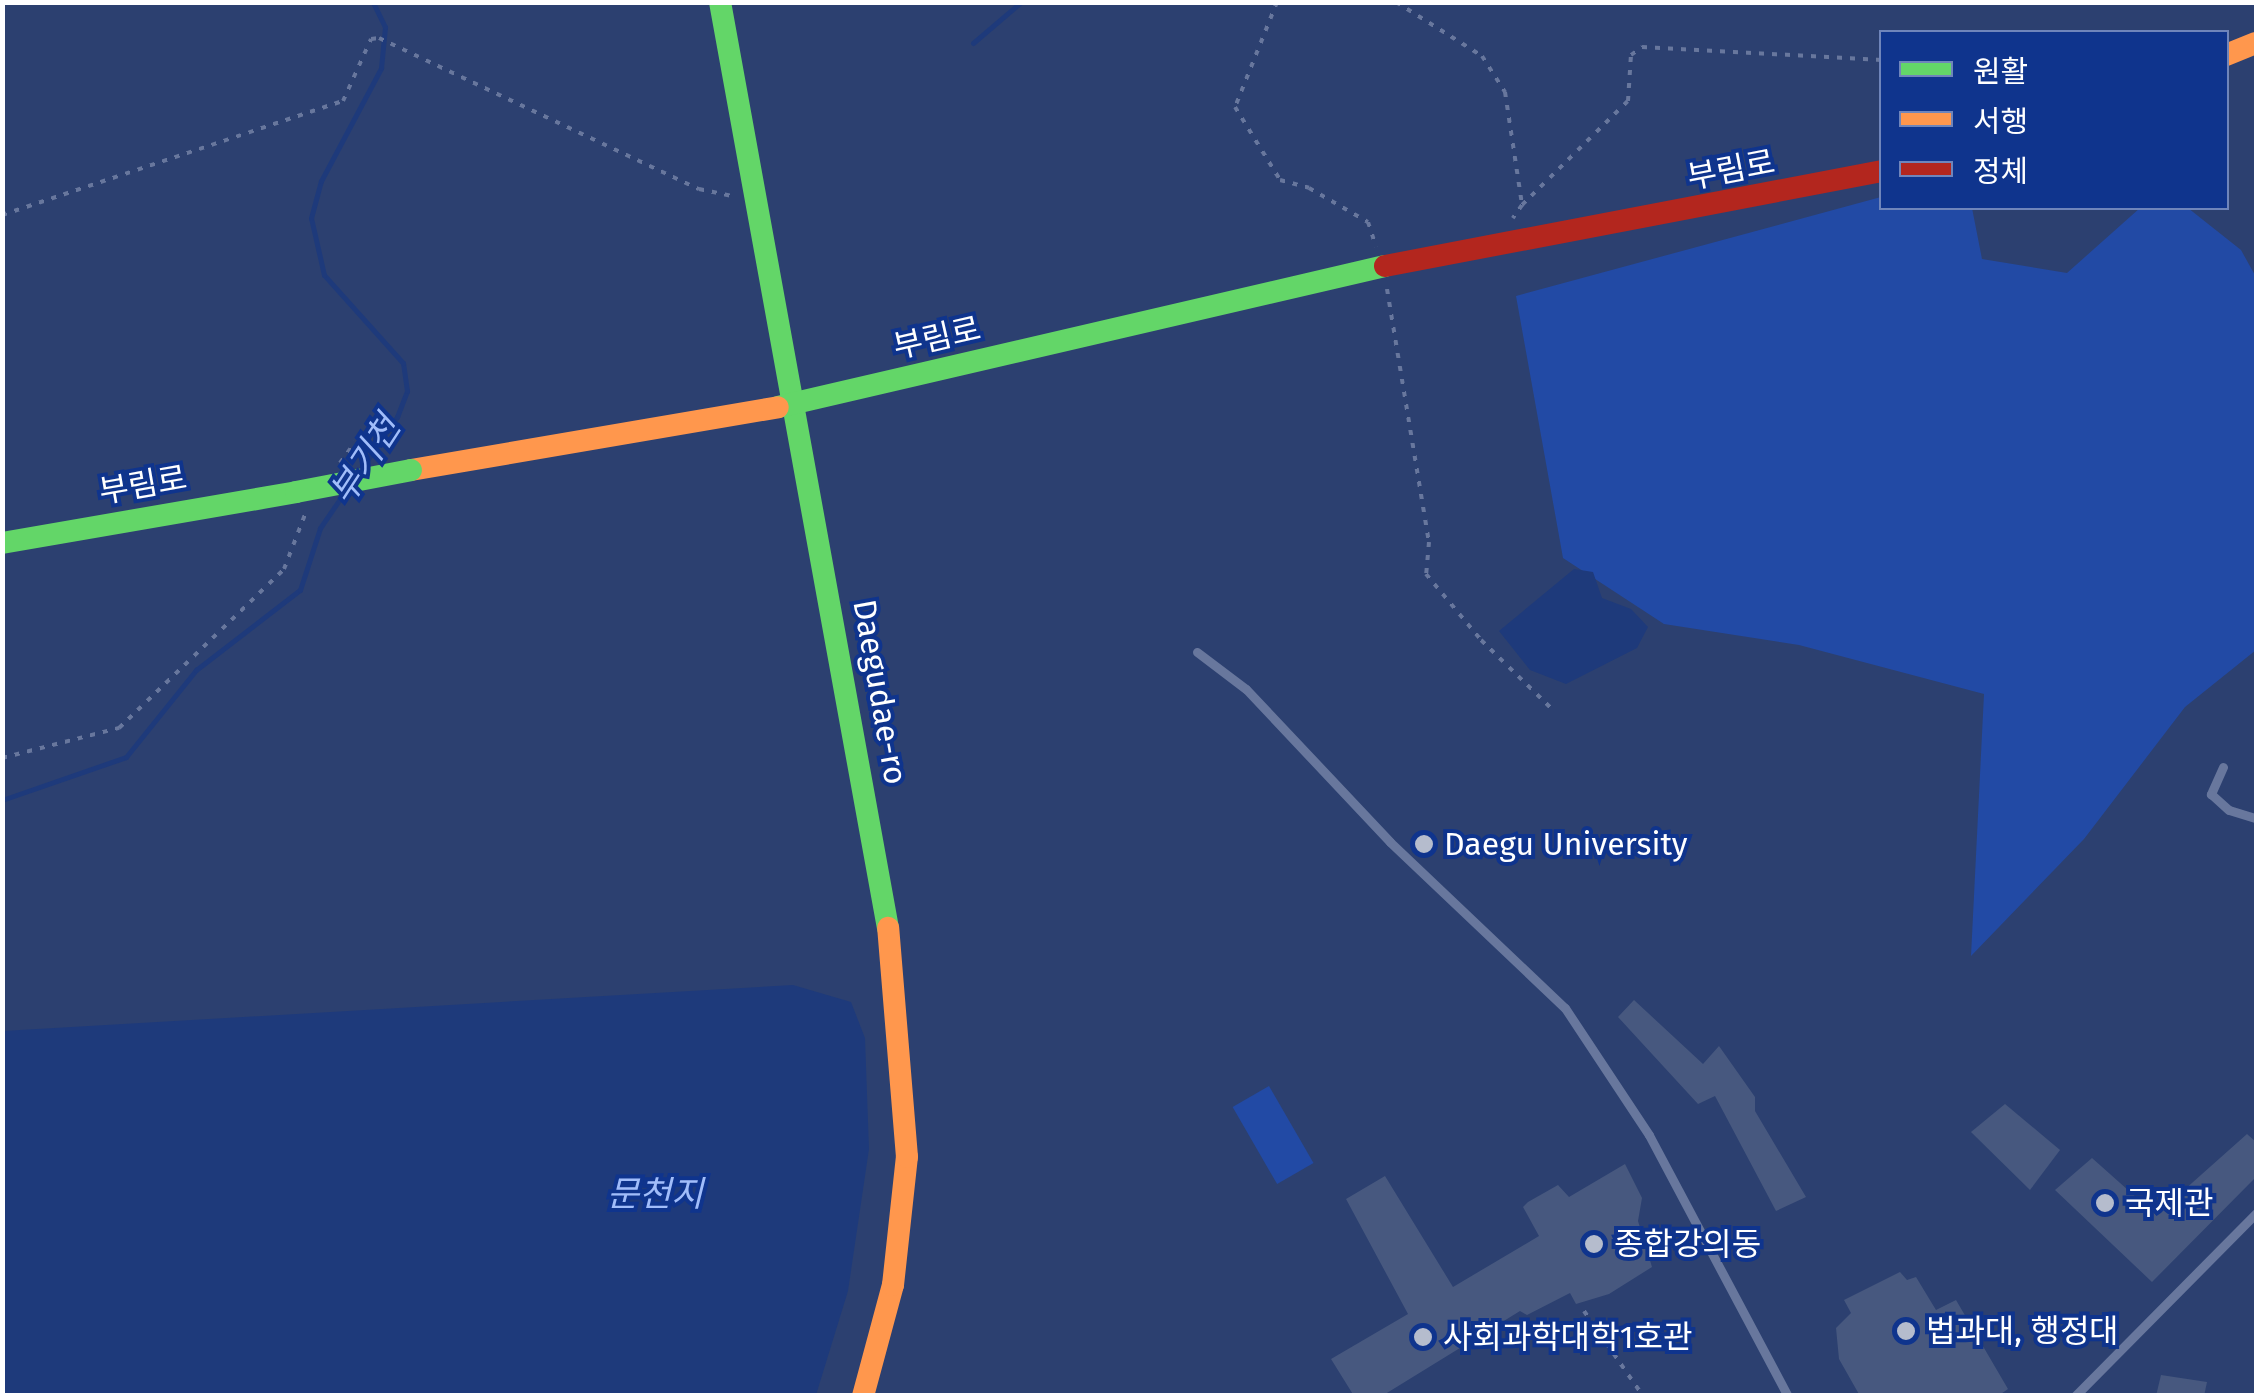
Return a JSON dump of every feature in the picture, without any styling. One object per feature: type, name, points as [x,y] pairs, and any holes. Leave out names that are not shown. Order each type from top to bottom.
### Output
[{"type":"street","name":"Daegudae-ro","points":[[720,2],[797,404],[893,956],[907,1157],[894,1285],[864,1396]]},
{"type":"street","points":[[2229,54],[2256,43]]},
{"type":"street","name":"부림로","points":[[2,542],[306,495],[411,470],[797,404],[1385,266],[1879,171]]},
{"type":"lane","points":[[1197,652],[1246,690],[1390,842],[1565,1008],[1649,1135],[1788,1396]]},
{"type":"lane","points":[[2223,768],[2212,794],[2229,810],[2256,818]]},
{"type":"lane","points":[[2075,1396],[2256,1213]]},
{"type":"path","points":[[1277,2],[1235,106],[1280,180],[1309,188],[1368,222],[1378,252]]},
{"type":"path","points":[[1396,2],[1482,56],[1505,92],[1522,206]]},
{"type":"path","points":[[2,215],[344,101],[371,39],[379,38],[699,189],[758,200]]},
{"type":"path","points":[[1494,247],[1522,206],[1628,101],[1631,55],[1642,47],[1879,60]]},
{"type":"path","points":[[1386,287],[1429,542],[1426,574],[1480,640],[1553,710]]},
{"type":"path","points":[[335,471],[355,442]]},
{"type":"path","points":[[2,758],[120,728],[284,569],[306,495]]},
{"type":"path","points":[[1584,1312],[1643,1396]]},
{"type":"shaded area","points":[[1879,198],[1879,210],[1972,210],[1982,259],[2067,273],[2138,210],[2191,210],[2241,250],[2256,277],[2256,650],[2185,707],[2084,839],[1971,956],[1984,694],[1799,645],[1664,624],[1563,558],[1516,296]]},
{"type":"shaded area","points":[[1269,1086],[1314,1163],[1277,1184],[1233,1107]]},
{"type":"water","points":[[1574,569],[1593,572],[1602,598],[1631,609],[1648,627],[1637,648],[1566,684],[1530,670],[1499,631]]},
{"type":"water","name":"문천지","points":[[793,985],[851,1002],[865,1038],[869,1149],[848,1291],[816,1395],[3,1395],[3,1031]]},
{"type":"building","points":[[1634,1000],[1703,1064],[1719,1046],[1755,1097],[1755,1111],[1806,1197],[1776,1211],[1715,1096],[1698,1104],[1618,1017]]},
{"type":"building","points":[[2005,1104],[2060,1150],[2030,1190],[1971,1132]]},
{"type":"building","name":"국제관","points":[[2247,1134],[2256,1142],[2256,1177],[2152,1282],[2055,1190],[2092,1158],[2156,1215]]},
{"type":"building","points":[[1625,1164],[1642,1198],[1638,1221],[1652,1267],[1609,1294],[1576,1304],[1570,1293],[1527,1315],[1520,1311],[1382,1396],[1354,1396],[1331,1359],[1408,1314],[1346,1199],[1385,1176],[1453,1287],[1539,1236],[1523,1207],[1528,1202],[1558,1185],[1569,1197]]},
{"type":"building","name":"법과대, 행정대","points":[[1900,1272],[1907,1280],[1916,1277],[1936,1310],[1956,1300],[2008,1389],[1998,1396],[1860,1396],[1839,1359],[1836,1328],[1851,1313],[1844,1300]]},
{"type":"building","points":[[2161,1375],[2207,1382],[2204,1396],[2156,1396]]},
{"type":"waterway","name":"부기천","points":[[359,472],[397,417],[407,391],[403,363],[324,275],[311,218],[321,181],[381,68],[385,27],[373,2]]},
{"type":"waterway","points":[[973,43],[1021,2]]},
{"type":"waterway","name":"부기천","points":[[2,800],[126,757],[196,670],[300,590],[320,528],[344,493]]},
{"type":"traffic: fast","points":[[720,2],[888,928]]},
{"type":"traffic: fast","points":[[778,407],[1385,266]]},
{"type":"traffic: fast","points":[[296,492],[411,470]]},
{"type":"traffic: fast","points":[[2,543],[296,492]]},
{"type":"traffic: slow","points":[[2229,54],[2256,43]]},
{"type":"traffic: slow","points":[[411,470],[778,407]]},
{"type":"traffic: slow","points":[[863,1396],[893,1285],[907,1157],[888,928]]},
{"type":"traffic: jam","points":[[1385,266],[1879,172]]},
{"type":"place","name":"Daegu University","points":[[1424,844]]},
{"type":"place","name":"국제관","points":[[2105,1203]]},
{"type":"place","name":"종합강의동","points":[[1594,1244]]},
{"type":"place","name":"법과대, 행정대","points":[[1906,1331]]},
{"type":"place","name":"사회과학대학1호관","points":[[1423,1337]]}]
